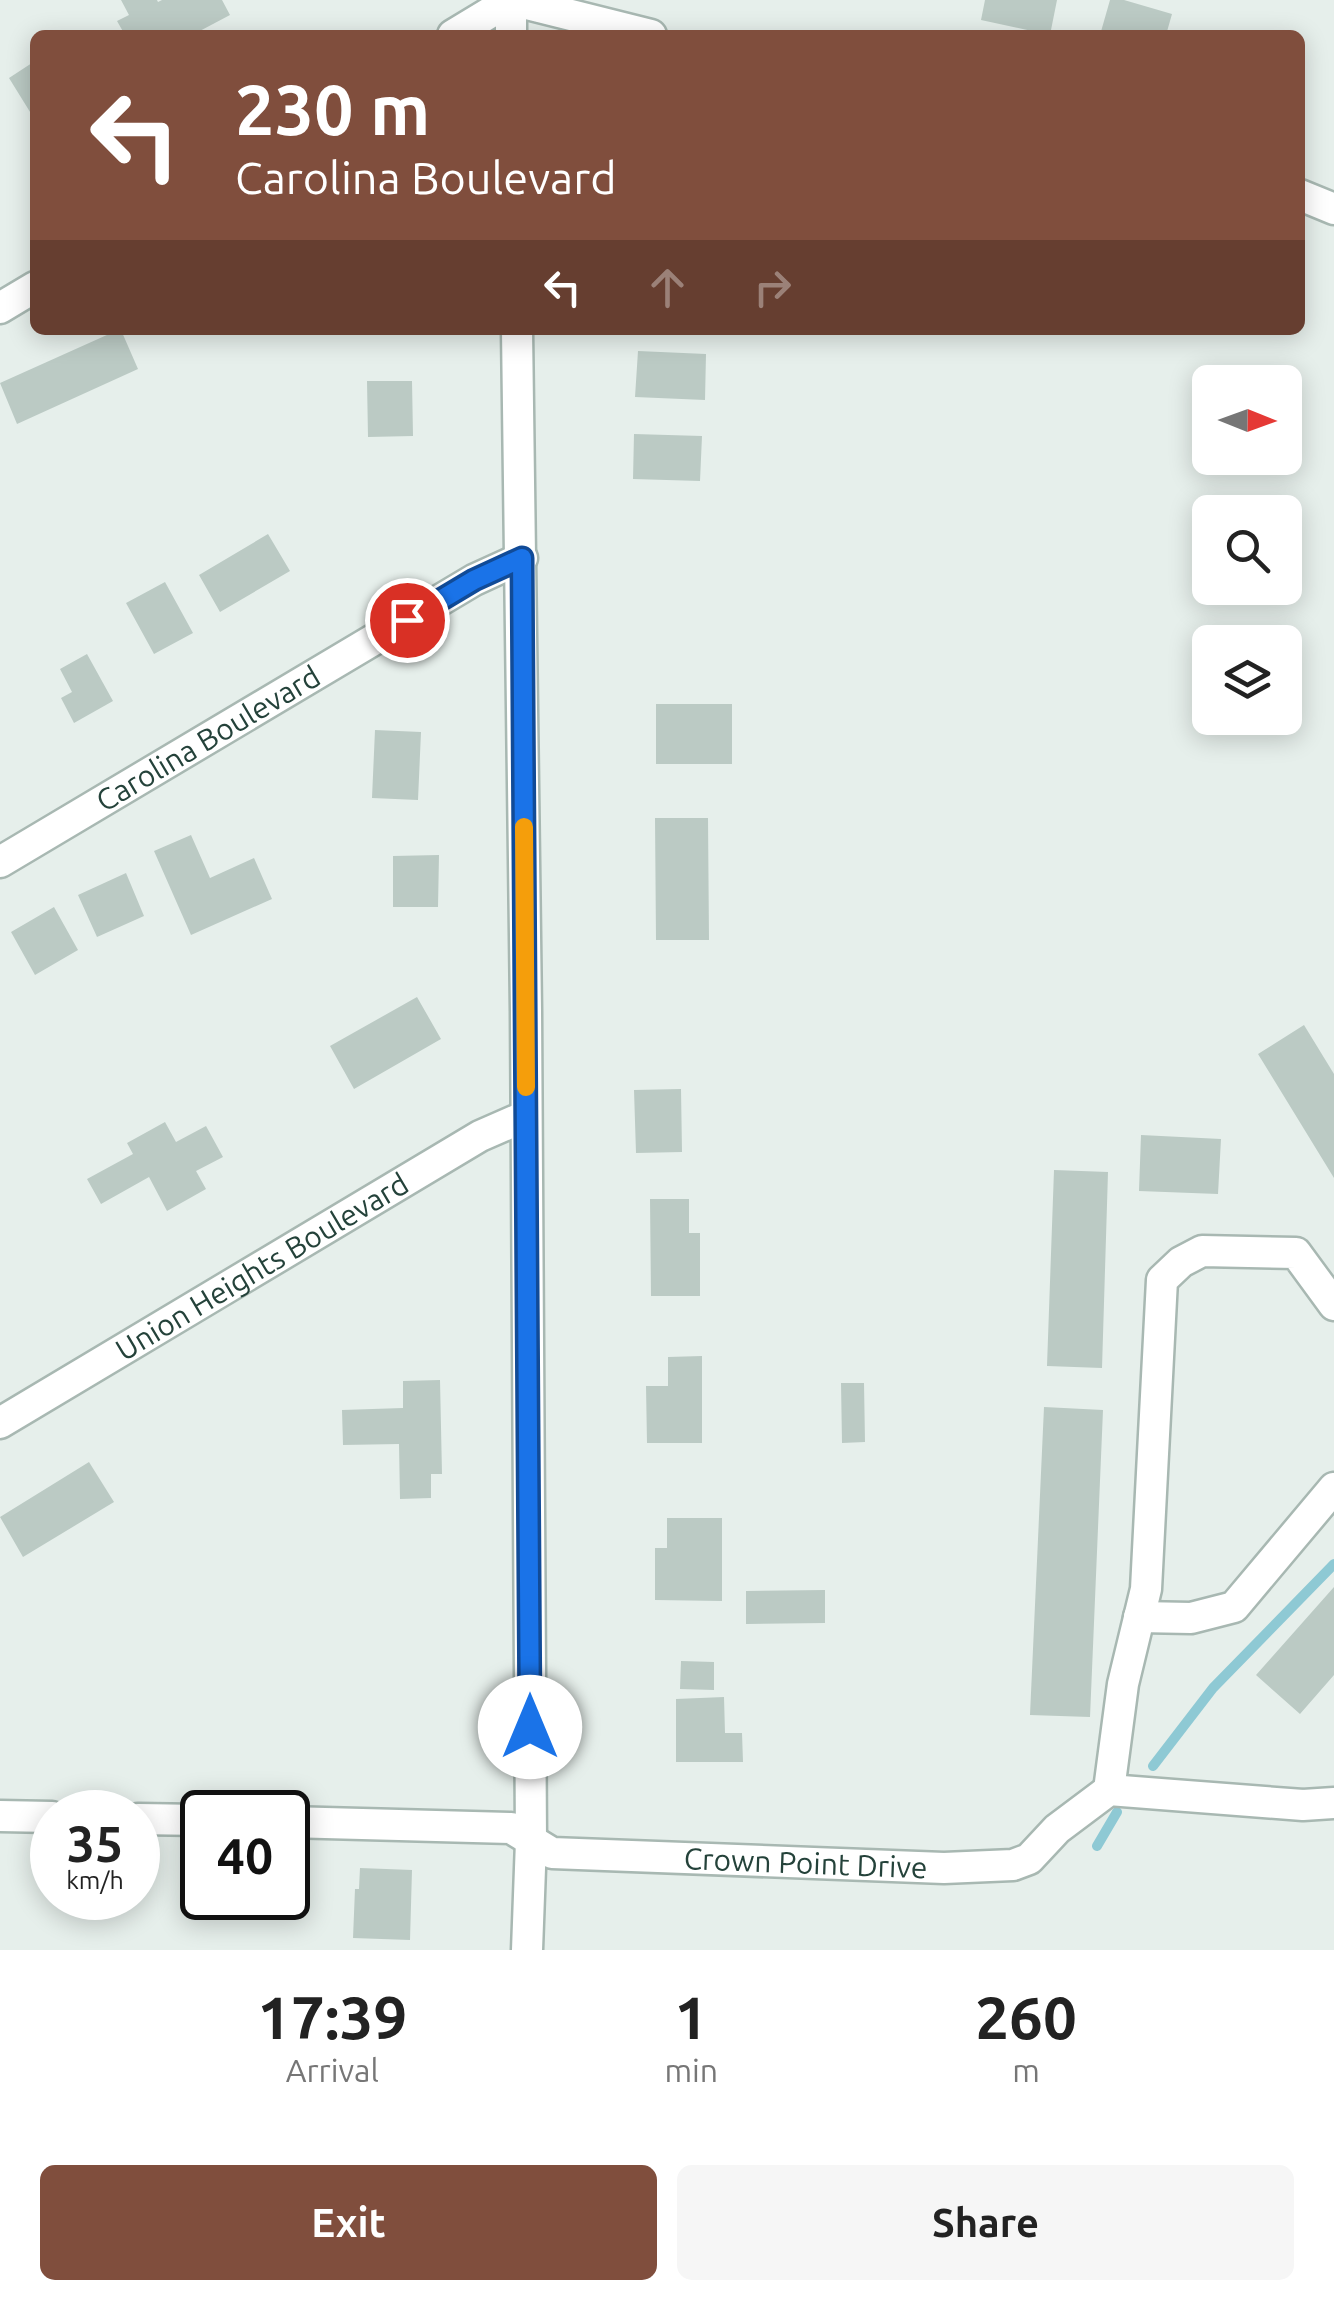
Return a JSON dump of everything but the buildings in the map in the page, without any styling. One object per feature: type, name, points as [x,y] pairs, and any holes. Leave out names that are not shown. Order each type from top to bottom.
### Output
[{"type":"street","points":[[461,30],[511,0],[630,30]]},
{"type":"street","points":[[511,0],[511,30]]},
{"type":"street","points":[[1305,198],[1334,209]]},
{"type":"street","points":[[0,308],[30,289]]},
{"type":"street","points":[[517,335],[531,1841],[526,1950]]},
{"type":"street","name":"Carolina Boulevard","points":[[0,862],[474,580],[522,558]]},
{"type":"street","name":"Union Heights Boulevard","points":[[0,1423],[480,1136],[526,1116]]},
{"type":"street","points":[[1334,1305],[1296,1252],[1202,1251],[1180,1262],[1162,1280],[1146,1589],[1122,1684],[1109,1790],[1303,1805],[1334,1803]]},
{"type":"street","points":[[1139,1617],[1191,1618],[1234,1607],[1334,1488]]},
{"type":"street","name":"Crown Point Drive","points":[[310,1823],[512,1828],[552,1853],[944,1868],[1014,1865],[1029,1859],[1057,1829],[1109,1790]]},
{"type":"street","points":[[0,1816],[30,1817]]},
{"type":"waterway","points":[[1153,1766],[1213,1688],[1334,1564]]},
{"type":"waterway","points":[[1097,1846],[1117,1812]]},
{"type":"slow traffic","points":[[524,827],[526,1087]]},
{"type":"route","points":[[407,620],[474,580],[522,558],[530,1727]]}]
